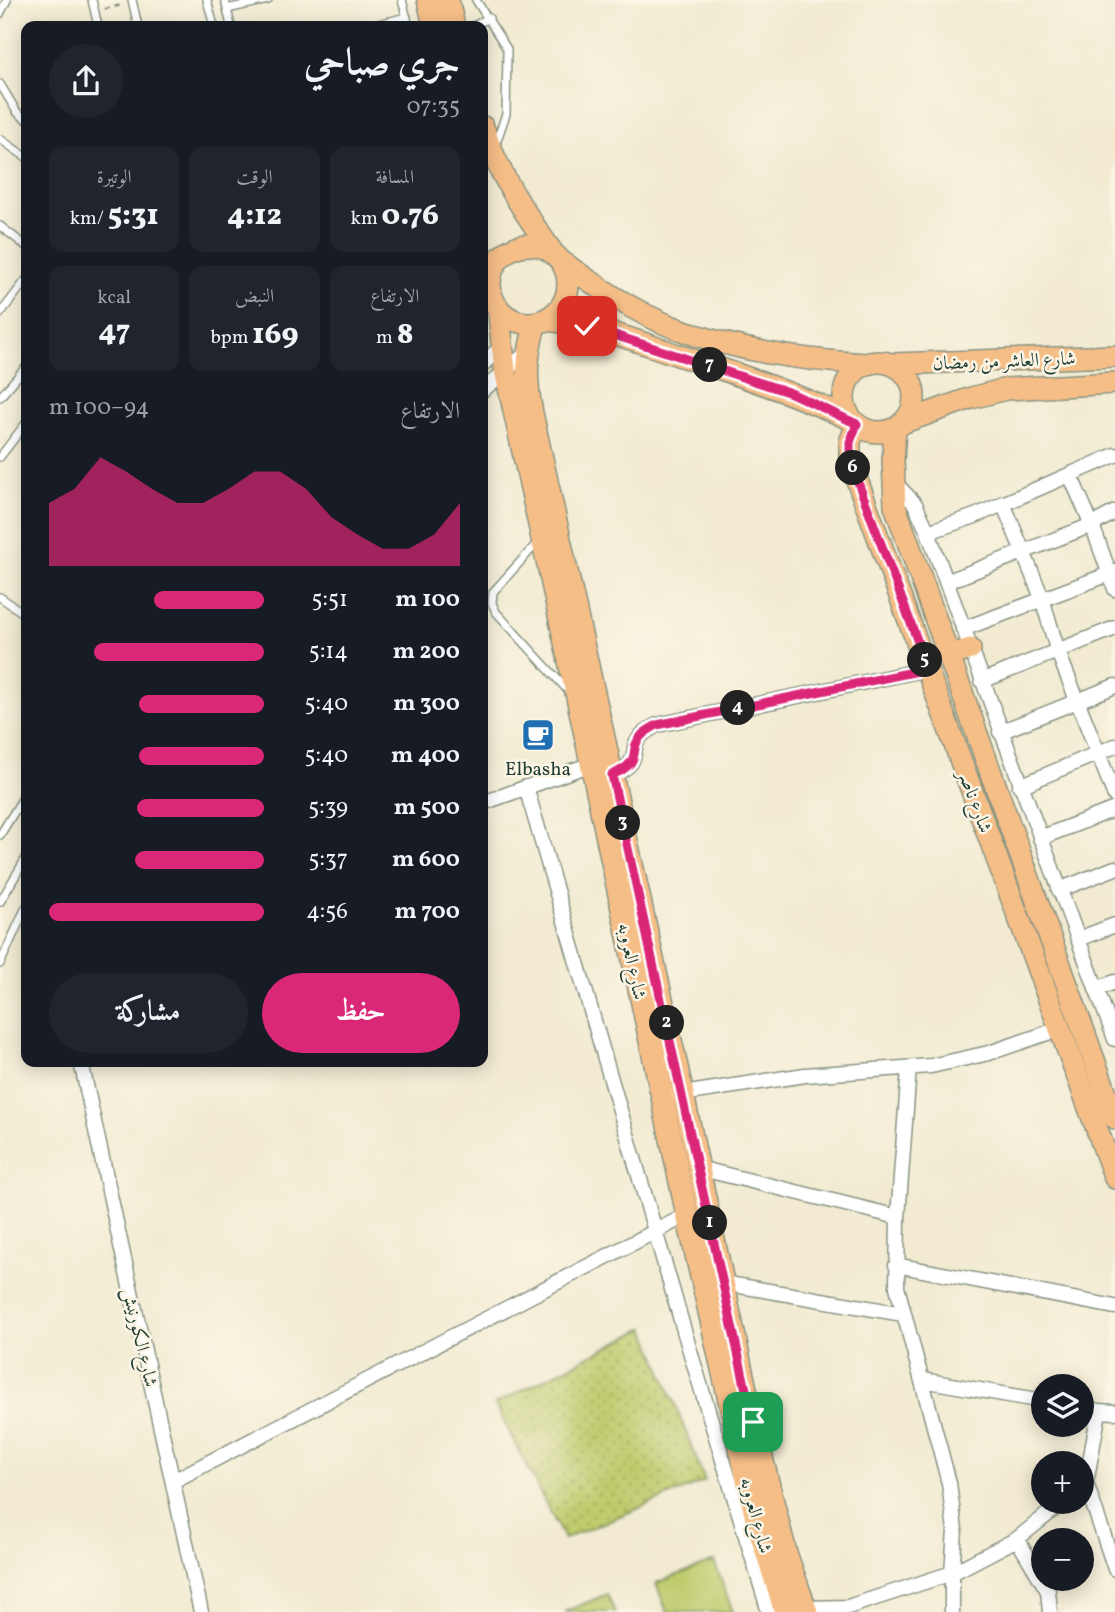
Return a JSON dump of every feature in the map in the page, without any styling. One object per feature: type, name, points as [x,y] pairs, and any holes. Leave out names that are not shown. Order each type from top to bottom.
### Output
[{"type":"main road","points":[[428,0],[433,21]]},
{"type":"main road","points":[[449,0],[453,21]]},
{"type":"main road","points":[[488,141],[507,185],[567,275],[568,289],[564,302],[555,313],[539,321]]},
{"type":"main road","points":[[488,274],[492,296],[498,307],[515,320],[565,322],[609,332],[791,393],[868,430],[882,432],[898,426],[912,409],[915,396],[912,383],[904,371],[893,364],[880,361],[867,364],[827,362],[749,351],[672,327],[624,303],[542,247],[530,245],[506,252],[497,261],[490,284]]},
{"type":"main road","name":"شارع العروبه","points":[[498,307],[505,370],[591,764],[673,1096],[698,1168],[719,1296],[799,1611]]},
{"type":"main road","name":"شارع العروبه","points":[[539,321],[528,352],[526,383],[612,775],[673,1096],[687,1215],[719,1296],[716,1343],[756,1519],[799,1611]]},
{"type":"main road","name":"شارع العاشر من رمضان","points":[[893,364],[1115,356]]},
{"type":"main road","points":[[855,423],[846,410],[844,396],[847,383],[855,371],[867,364]]},
{"type":"main road","name":"شارع العاشر من رمضان","points":[[898,426],[971,398],[1006,389],[1115,383]]},
{"type":"main road","name":"شارع ناصر","points":[[855,423],[850,442],[850,461],[1115,1178]]},
{"type":"main road","name":"شارع ناصر","points":[[898,426],[893,481],[898,517],[949,656],[990,735],[1113,1109]]},
{"type":"main road","points":[[949,656],[966,639]]},
{"type":"main road","points":[[956,745],[990,735]]},
{"type":"street","points":[[488,359],[501,347]]},
{"type":"street","points":[[488,385],[528,352]]},
{"type":"street","points":[[928,532],[1115,455]]},
{"type":"street","points":[[1070,475],[1112,573],[1115,589]]},
{"type":"street","points":[[893,481],[915,504],[928,532],[982,681],[990,735],[1020,786],[1115,1040],[1092,1050]]},
{"type":"street","points":[[1003,503],[1042,598],[1058,652],[1115,796]]},
{"type":"street","points":[[946,582],[1092,525],[1115,512]]},
{"type":"street","points":[[966,639],[1042,598],[1112,573]]},
{"type":"street","points":[[982,681],[1115,628]]},
{"type":"street","points":[[612,775],[626,769],[635,759],[637,744],[642,735],[657,725],[928,669]]},
{"type":"street","points":[[990,735],[1115,686]]},
{"type":"street","points":[[1020,786],[1115,747]]},
{"type":"street","points":[[488,801],[591,764]]},
{"type":"street","points":[[526,787],[769,1612]]},
{"type":"street","points":[[1040,838],[1115,809]]},
{"type":"street","points":[[1059,890],[1115,868]]},
{"type":"street","points":[[1078,939],[1115,925]]},
{"type":"street","points":[[1096,989],[1115,982]]},
{"type":"street","points":[[673,1096],[805,1076],[909,1068],[969,1059],[1059,1029]]},
{"type":"street","name":"شارع الكورنيش","points":[[82,1067],[201,1612]]},
{"type":"street","points":[[909,1068],[898,1217],[897,1287],[923,1380],[952,1503],[955,1530],[951,1573],[953,1612]]},
{"type":"street","points":[[698,1168],[898,1217]]},
{"type":"street","points":[[173,1481],[687,1215]]},
{"type":"street","points":[[896,1265],[1115,1307]]},
{"type":"street","points":[[719,1296],[903,1314]]},
{"type":"street","points":[[690,1351],[716,1343]]},
{"type":"street","points":[[923,1380],[1031,1399]]},
{"type":"street","points":[[1094,1410],[1115,1412]]},
{"type":"street","points":[[1091,1451],[1099,1411]]},
{"type":"street","points":[[1094,1512],[1115,1569]]},
{"type":"street","points":[[799,1611],[849,1609],[951,1573],[1017,1539],[1048,1514]]},
{"type":"street","points":[[1017,1539],[1048,1591],[1050,1612]]},
{"type":"lane","points":[[0,14],[7,0]]},
{"type":"lane","points":[[92,0],[97,21]]},
{"type":"lane","points":[[207,0],[213,21]]},
{"type":"lane","points":[[225,0],[230,21]]},
{"type":"lane","points":[[227,9],[268,0]]},
{"type":"lane","points":[[402,0],[408,21]]},
{"type":"lane","points":[[476,0],[507,49],[505,119],[492,153]]},
{"type":"lane","points":[[132,1],[137,21]]},
{"type":"lane","points":[[390,21],[407,17]]},
{"type":"lane","points":[[483,21],[489,18]]},
{"type":"lane","points":[[0,84],[21,115]]},
{"type":"lane","points":[[0,139],[21,154]]},
{"type":"lane","points":[[0,226],[21,242]]},
{"type":"lane","points":[[0,314],[21,287]]},
{"type":"lane","points":[[0,397],[21,373]]},
{"type":"lane","points":[[0,457],[21,430]]},
{"type":"lane","points":[[542,538],[493,592],[492,603],[496,612],[578,702]]},
{"type":"lane","points":[[0,597],[21,612]]},
{"type":"lane","points":[[0,835],[21,801]]},
{"type":"lane","points":[[0,902],[21,866]]},
{"type":"lane","points":[[0,964],[21,918]]},
{"type":"path","points":[[94,12],[132,1]]},
{"type":"green space","points":[[645,1328],[705,1481],[564,1539],[495,1404]]},
{"type":"green space","points":[[714,1561],[733,1612],[667,1612],[656,1583]]},
{"type":"green space","points":[[607,1594],[615,1612],[564,1612]]},
{"type":"place","name":"Elbasha","points":[[538,735]]},
{"type":"route","points":[[587,326],[758,381],[822,406],[857,424],[850,442],[850,461],[928,669],[657,725],[642,735],[637,744],[635,759],[626,769],[612,775],[753,1422]]}]
